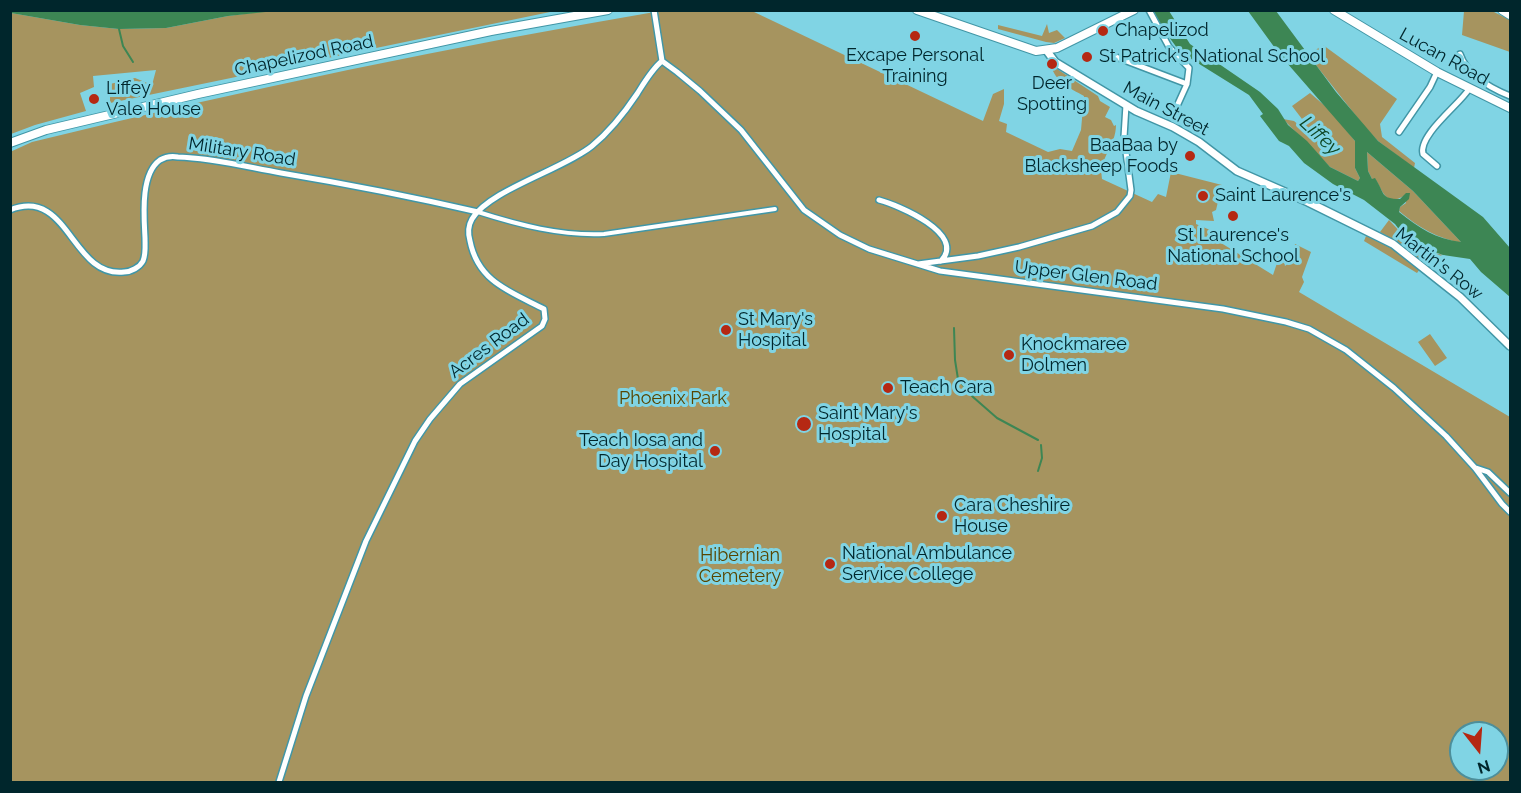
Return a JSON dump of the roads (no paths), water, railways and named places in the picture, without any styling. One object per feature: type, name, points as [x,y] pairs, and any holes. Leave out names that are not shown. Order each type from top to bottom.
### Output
[{"type":"main road","name":"Chapelizod Road","points":[[10,143],[46,130],[207,92],[491,31],[608,10]]},
{"type":"main road","points":[[916,10],[1036,51],[1057,48],[1134,10]]},
{"type":"main road","name":"Lucan Road","points":[[1334,10],[1437,72],[1510,108]]},
{"type":"main road","points":[[1502,10],[1510,15]]},
{"type":"street","points":[[478,212],[488,203],[593,146],[627,109],[662,61],[654,10]]},
{"type":"street","points":[[1149,10],[1169,46],[1188,64],[1187,84],[1177,106]]},
{"type":"street","name":"Main Street","points":[[1047,51],[1055,62],[1126,105],[1199,142],[1237,171],[1308,202]]},
{"type":"street","points":[[1460,54],[1463,62],[1476,76],[1490,87],[1510,96]]},
{"type":"street","points":[[1116,57],[1187,84]]},
{"type":"street","name":"Upper Glen Road","points":[[662,61],[700,91],[741,130],[804,210],[840,235],[868,249],[915,264],[965,275],[1222,309],[1263,316],[1309,329],[1346,350],[1380,376],[1446,436],[1510,512]]},
{"type":"street","points":[[1398,132],[1430,87],[1437,72]]},
{"type":"street","points":[[1437,166],[1423,154],[1423,145],[1451,108],[1469,89]]},
{"type":"street","points":[[915,264],[978,256],[1019,247],[1092,226],[1117,212],[1130,196],[1131,188],[1124,137],[1126,105]]},
{"type":"street","name":"Military Road","points":[[10,210],[29,206],[46,211],[64,226],[91,261],[113,272],[125,273],[133,270],[143,261],[144,208],[149,175],[155,166],[167,157],[197,158],[239,165],[478,212]]},
{"type":"street","points":[[879,200],[896,204],[930,224],[943,236],[948,246],[946,255],[941,261]]},
{"type":"street","name":"Martin's Row","points":[[1308,202],[1405,252],[1460,297],[1510,346]]},
{"type":"street","points":[[478,212],[507,221],[580,235],[604,234],[775,209]]},
{"type":"street","name":"Acres Road","points":[[279,783],[306,696],[366,541],[415,441],[430,419],[460,384],[542,326],[545,319],[544,309],[493,282],[481,269],[472,252],[468,233],[471,220],[478,212]]},
{"type":"street","points":[[1475,468],[1488,472],[1510,492]]},
{"type":"waterway","points":[[119,29],[123,46],[133,62]]},
{"type":"waterway","points":[[954,328],[958,379],[973,397],[997,418],[1038,440]]},
{"type":"waterway","points":[[1038,471],[1042,458],[1041,445]]},
{"type":"place","name":"Chapelizod","points":[[1103,31]]},
{"type":"place","name":"Excape Personal Training","points":[[915,36]]},
{"type":"place","name":"St Patrick's National School","points":[[1087,57]]},
{"type":"place","name":"Deer Spotting","points":[[1052,64]]},
{"type":"place","name":"Liffey Vale House","points":[[94,99]]},
{"type":"place","name":"BaaBaa by Blacksheep Foods","points":[[1190,156]]},
{"type":"place","name":"Saint Laurence's","points":[[1203,196]]},
{"type":"place","name":"St Laurence's National School","points":[[1233,216]]},
{"type":"place","name":"St Mary's Hospital","points":[[726,330]]},
{"type":"place","name":"Knockmaree Dolmen","points":[[1009,355]]},
{"type":"place","name":"Teach Cara","points":[[888,388]]},
{"type":"place","name":"Saint Mary's Hospital","points":[[804,424]]},
{"type":"place","name":"Teach Iosa and Day Hospital","points":[[715,451]]},
{"type":"place","name":"Cara Cheshire House","points":[[942,516]]},
{"type":"place","name":"National Ambulance Service College","points":[[830,564]]},
{"type":"water label","name":"Liffey","points":[[1320,136]]},
{"type":"park label","name":"Phoenix Park","points":[[673,399]]},
{"type":"park label","name":"Hibernian Cemetery","points":[[740,566]]}]
